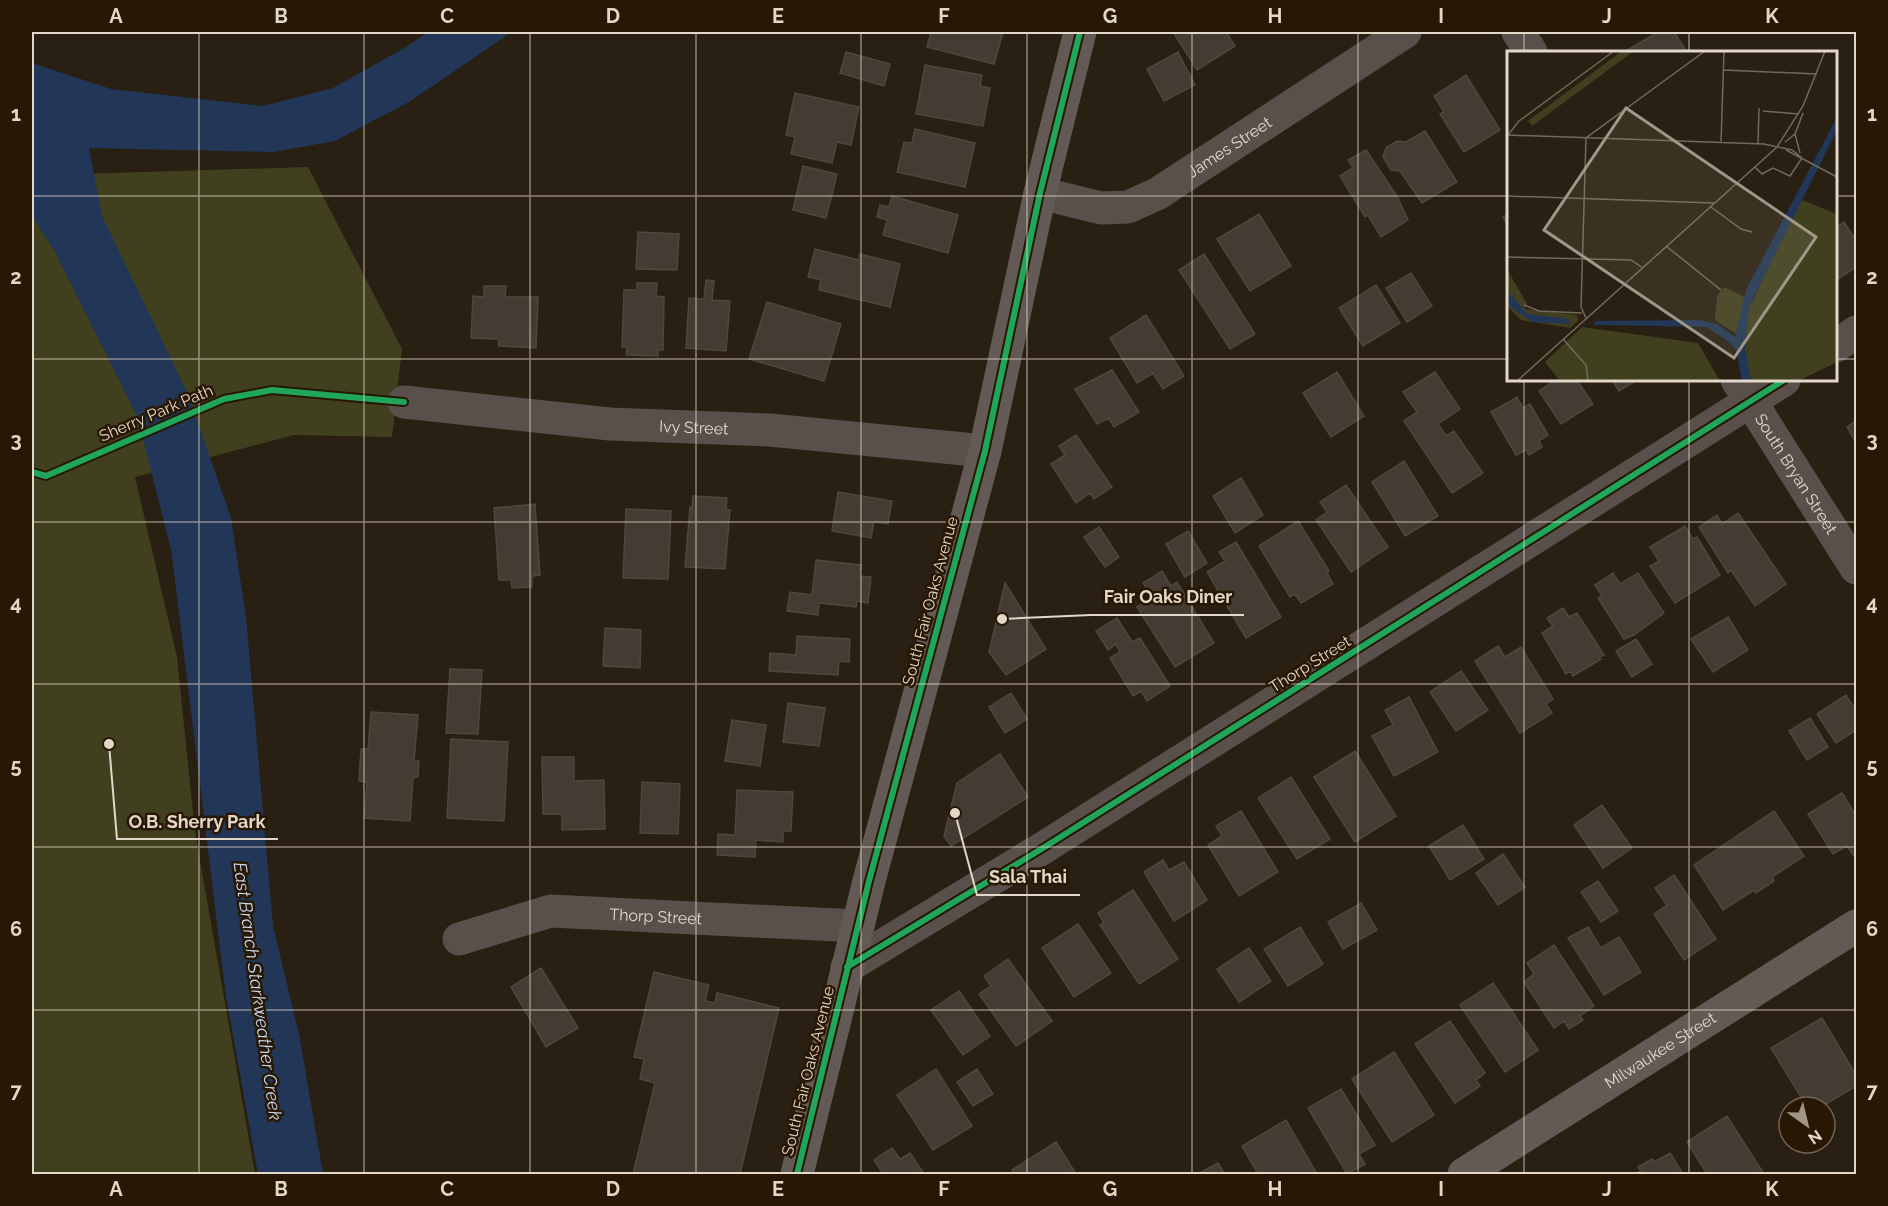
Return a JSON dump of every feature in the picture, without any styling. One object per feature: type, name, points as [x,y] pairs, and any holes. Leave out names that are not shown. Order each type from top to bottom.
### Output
[{"type":"street","name":"South Fair Oaks Avenue","points":[[797,1174],[847,967],[985,451],[1040,194],[1080,32]]},
{"type":"street","name":"James Street","points":[[1040,194],[1101,208],[1128,207],[1157,194],[1405,32]]},
{"type":"street","points":[[1518,32],[1530,51]]},
{"type":"street","points":[[1837,345],[1857,332]]},
{"type":"street","name":"Thorp Street","points":[[847,967],[1070,831],[1744,390],[1780,381]]},
{"type":"street","name":"South Bryan Street","points":[[1744,390],[1857,568]]},
{"type":"street","name":"Ivy Street","points":[[404,402],[610,423],[771,430],[985,451]]},
{"type":"street","name":"Thorp Street","points":[[459,939],[551,911],[858,926]]},
{"type":"street","name":"Milwaukee Street","points":[[1464,1174],[1857,926]]},
{"type":"shaded area","points":[[32,165],[48,175],[308,167],[402,349],[392,437],[294,435],[135,477],[177,657],[195,832],[255,1174],[32,1174]]},
{"type":"water","name":"East Branch Starkweather Creek","points":[[428,32],[512,32],[409,102],[335,141],[273,152],[89,148],[102,216],[188,394],[231,518],[246,617],[273,926],[299,1034],[323,1174],[258,1174],[226,996],[171,549],[137,416],[54,250],[32,216],[32,63],[111,89],[263,106],[333,88]]},
{"type":"building","points":[[931,32],[1003,32],[994,64],[927,47]]},
{"type":"building","points":[[1173,32],[1226,32],[1235,46],[1197,70]]},
{"type":"building","points":[[1658,32],[1674,32],[1686,51],[1626,51]]},
{"type":"building","points":[[846,52],[890,64],[884,86],[840,73]]},
{"type":"building","points":[[1178,52],[1195,85],[1164,101],[1147,69]]},
{"type":"building","points":[[925,65],[982,75],[980,86],[990,88],[983,126],[916,114]]},
{"type":"building","points":[[1466,75],[1500,130],[1464,152],[1440,114],[1444,112],[1434,96]]},
{"type":"building","points":[[795,93],[859,107],[851,145],[837,142],[832,163],[791,154],[795,137],[786,135]]},
{"type":"building","points":[[915,129],[975,143],[965,187],[897,172],[904,142],[912,143]]},
{"type":"building","points":[[1425,131],[1457,182],[1422,203],[1400,171],[1391,170],[1383,157],[1386,148],[1397,141],[1406,142]]},
{"type":"building","points":[[1366,150],[1397,196],[1408,220],[1381,237],[1368,215],[1365,217],[1340,176],[1353,168],[1348,160]]},
{"type":"building","points":[[803,166],[837,174],[826,218],[793,210]]},
{"type":"building","points":[[892,196],[958,215],[948,253],[883,235],[887,220],[877,217],[880,205],[889,207]]},
{"type":"building","points":[[1259,214],[1291,266],[1250,291],[1217,239]]},
{"type":"building","points":[[1844,222],[1856,241],[1856,267],[1837,279],[1837,227]]},
{"type":"building","points":[[638,232],[679,234],[677,270],[636,269]]},
{"type":"building","points":[[815,249],[859,260],[860,254],[900,264],[890,307],[819,290],[821,280],[808,277]]},
{"type":"building","points":[[1204,254],[1255,334],[1230,349],[1179,270]]},
{"type":"building","points":[[1411,273],[1432,306],[1407,322],[1386,288]]},
{"type":"building","points":[[706,280],[714,281],[712,300],[730,301],[726,351],[686,348],[689,298],[704,299]]},
{"type":"building","points":[[637,283],[657,283],[656,296],[664,297],[663,350],[658,350],[658,356],[626,355],[627,347],[622,347],[624,290],[637,290]]},
{"type":"building","points":[[1376,285],[1400,323],[1363,346],[1339,308]]},
{"type":"building","points":[[484,286],[506,286],[505,297],[538,297],[536,348],[499,346],[498,339],[471,338],[473,296],[484,297]]},
{"type":"building","points":[[767,302],[841,324],[824,381],[749,359]]},
{"type":"building","points":[[1146,315],[1184,376],[1163,389],[1153,373],[1137,383],[1110,338]]},
{"type":"building","points":[[1112,370],[1139,412],[1114,427],[1109,418],[1097,424],[1075,389]]},
{"type":"building","points":[[1337,372],[1364,416],[1331,437],[1303,393]]},
{"type":"building","points":[[1435,372],[1460,409],[1438,424],[1446,436],[1454,431],[1483,473],[1452,493],[1404,421],[1417,412],[1403,392]]},
{"type":"building","points":[[1554,381],[1578,381],[1593,404],[1561,424],[1539,391]]},
{"type":"building","points":[[1613,381],[1635,381],[1619,391]]},
{"type":"building","points":[[1517,397],[1523,408],[1530,404],[1548,435],[1539,441],[1542,447],[1529,455],[1526,450],[1516,455],[1491,412]]},
{"type":"building","points":[[1856,421],[1856,443],[1847,427]]},
{"type":"building","points":[[1076,435],[1112,487],[1094,499],[1090,493],[1076,503],[1051,464],[1065,455],[1059,446]]},
{"type":"building","points":[[1404,461],[1438,516],[1405,536],[1372,482]]},
{"type":"building","points":[[1241,478],[1263,515],[1235,533],[1213,496]]},
{"type":"building","points":[[1346,485],[1388,547],[1351,572],[1316,520],[1327,512],[1320,502]]},
{"type":"building","points":[[838,492],[892,501],[888,524],[874,522],[871,538],[832,531]]},
{"type":"building","points":[[693,496],[727,498],[726,510],[730,510],[725,569],[685,567]]},
{"type":"building","points":[[535,504],[540,575],[532,576],[532,587],[512,588],[511,580],[499,580],[494,508]]},
{"type":"building","points":[[626,509],[671,511],[668,579],[623,578]]},
{"type":"building","points":[[1738,513],[1786,584],[1755,606],[1731,570],[1728,573],[1699,527],[1717,515],[1722,524]]},
{"type":"building","points":[[1298,521],[1329,571],[1327,573],[1333,584],[1301,603],[1295,594],[1290,597],[1259,546]]},
{"type":"building","points":[[1685,526],[1693,539],[1697,537],[1720,575],[1675,603],[1650,566],[1659,561],[1650,547]]},
{"type":"building","points":[[1099,527],[1119,557],[1105,567],[1084,537]]},
{"type":"building","points":[[1188,531],[1207,563],[1185,577],[1166,544]]},
{"type":"building","points":[[1236,542],[1281,617],[1246,638],[1207,572],[1225,561],[1219,552]]},
{"type":"building","points":[[816,560],[861,565],[859,576],[871,577],[868,603],[857,601],[856,607],[819,603],[818,615],[787,611],[790,592],[812,595]]},
{"type":"building","points":[[1162,571],[1171,586],[1177,582],[1214,643],[1175,667],[1137,607],[1152,597],[1143,583]]},
{"type":"building","points":[[1613,573],[1620,584],[1638,573],[1664,613],[1634,635],[1624,639],[1598,598],[1602,596],[1595,585]]},
{"type":"building","points":[[1005,583],[1046,649],[1006,675],[989,652]]},
{"type":"building","points":[[1563,608],[1569,617],[1577,613],[1604,655],[1573,676],[1570,671],[1566,674],[1542,633],[1553,626],[1547,618]]},
{"type":"building","points":[[1728,617],[1748,650],[1713,672],[1691,639]]},
{"type":"building","points":[[1117,618],[1132,642],[1140,638],[1170,686],[1147,701],[1141,691],[1133,696],[1110,658],[1120,652],[1116,644],[1108,650],[1096,631]]},
{"type":"building","points":[[605,628],[641,630],[640,668],[603,666]]},
{"type":"building","points":[[797,636],[850,639],[849,662],[839,661],[838,675],[769,671],[770,653],[796,655]]},
{"type":"building","points":[[1636,639],[1652,664],[1632,677],[1616,651]]},
{"type":"building","points":[[1498,646],[1505,657],[1521,647],[1553,699],[1546,704],[1552,713],[1520,733],[1475,661]]},
{"type":"building","points":[[450,669],[482,670],[478,734],[446,733]]},
{"type":"building","points":[[1461,671],[1488,710],[1456,731],[1430,692]]},
{"type":"building","points":[[1011,693],[1027,719],[1005,733],[989,707]]},
{"type":"building","points":[[1846,695],[1856,711],[1856,730],[1836,743],[1817,714]]},
{"type":"building","points":[[1409,697],[1438,752],[1394,776],[1372,736],[1393,725],[1385,710]]},
{"type":"building","points":[[788,703],[825,708],[819,746],[783,742]]},
{"type":"building","points":[[371,712],[418,715],[414,761],[419,761],[418,777],[413,778],[410,821],[364,818],[367,782],[359,781],[361,749],[368,749]]},
{"type":"building","points":[[1810,718],[1828,747],[1807,760],[1789,731]]},
{"type":"building","points":[[732,720],[766,725],[760,766],[725,761]]},
{"type":"building","points":[[451,739],[508,742],[504,821],[447,818]]},
{"type":"building","points":[[1355,751],[1396,816],[1355,842],[1314,777]]},
{"type":"building","points":[[1000,754],[1028,797],[951,846],[944,836],[957,783]]},
{"type":"building","points":[[542,757],[574,757],[574,781],[604,780],[605,829],[562,830],[562,814],[543,814]]},
{"type":"building","points":[[1291,777],[1330,839],[1297,859],[1258,798]]},
{"type":"building","points":[[642,782],[680,784],[678,834],[640,833]]},
{"type":"building","points":[[737,790],[793,792],[791,831],[783,831],[783,842],[756,840],[755,857],[717,855],[718,834],[735,835]]},
{"type":"building","points":[[1842,793],[1856,816],[1856,853],[1853,855],[1847,846],[1833,854],[1808,814]]},
{"type":"building","points":[[1602,805],[1632,848],[1603,868],[1574,825]]},
{"type":"building","points":[[1241,811],[1278,872],[1239,896],[1208,845],[1222,836],[1216,826]]},
{"type":"building","points":[[1774,811],[1804,856],[1772,877],[1774,881],[1756,893],[1754,890],[1723,910],[1694,865]]},
{"type":"building","points":[[1463,825],[1484,859],[1450,880],[1429,846]]},
{"type":"building","points":[[1503,854],[1525,887],[1498,905],[1476,873]]},
{"type":"building","points":[[1163,860],[1169,870],[1184,862],[1207,900],[1174,921],[1144,872]]},
{"type":"building","points":[[1674,875],[1716,939],[1684,960],[1654,914],[1667,905],[1655,888]]},
{"type":"building","points":[[1598,881],[1618,911],[1601,922],[1581,892]]},
{"type":"building","points":[[1133,890],[1178,959],[1139,984],[1100,925],[1104,923],[1098,913]]},
{"type":"building","points":[[1361,903],[1377,930],[1343,949],[1328,922]]},
{"type":"building","points":[[1078,924],[1111,973],[1074,997],[1042,948]]},
{"type":"building","points":[[1300,927],[1323,964],[1288,986],[1264,949]]},
{"type":"building","points":[[1588,927],[1601,948],[1619,937],[1641,972],[1604,995],[1568,938]]},
{"type":"building","points":[[1554,945],[1594,1006],[1580,1016],[1583,1020],[1569,1029],[1564,1021],[1554,1028],[1524,982],[1534,974],[1527,963]]},
{"type":"building","points":[[1249,948],[1271,981],[1239,1002],[1217,969]]},
{"type":"building","points":[[1008,959],[1052,1021],[1016,1046],[979,994],[991,986],[984,976]]},
{"type":"building","points":[[541,968],[578,1028],[546,1047],[511,987]]},
{"type":"building","points":[[654,972],[709,985],[705,1001],[715,1003],[717,993],[779,1008],[740,1174],[633,1174],[655,1083],[640,1079],[644,1059],[634,1057]]},
{"type":"building","points":[[1493,983],[1538,1050],[1505,1072],[1460,1005]]},
{"type":"building","points":[[959,991],[990,1036],[963,1055],[931,1010]]},
{"type":"building","points":[[1822,1018],[1856,1075],[1856,1086],[1837,1097],[1837,1095],[1800,1095],[1771,1048]]},
{"type":"building","points":[[1450,1021],[1485,1073],[1476,1080],[1480,1086],[1455,1103],[1415,1044]]},
{"type":"building","points":[[1394,1052],[1434,1115],[1392,1142],[1352,1079]]},
{"type":"building","points":[[936,1069],[972,1126],[933,1150],[897,1095]]},
{"type":"building","points":[[977,1069],[993,1094],[973,1106],[957,1082]]},
{"type":"building","points":[[1341,1089],[1375,1145],[1359,1154],[1365,1164],[1347,1174],[1308,1108]]},
{"type":"building","points":[[1727,1116],[1764,1174],[1707,1174],[1687,1142]]},
{"type":"building","points":[[1286,1120],[1317,1174],[1258,1174],[1242,1146]]},
{"type":"building","points":[[1056,1142],[1076,1174],[1015,1174],[1012,1170]]},
{"type":"building","points":[[892,1148],[900,1159],[910,1153],[924,1174],[883,1174],[874,1160]]},
{"type":"building","points":[[1670,1153],[1683,1174],[1634,1174],[1641,1171],[1638,1167],[1652,1159],[1654,1162]]},
{"type":"building","points":[[1218,1163],[1225,1174],[1198,1174]]},
{"type":"cycle path","points":[[797,1174],[869,881],[985,451],[1040,193],[1080,32]]},
{"type":"cycle path","points":[[847,967],[1043,848],[1782,381]]},
{"type":"cycle path","name":"Sherry Park Path","points":[[32,472],[46,476],[224,399],[272,390],[404,402]]},
{"type":"place","name":"Fair Oaks Diner","points":[[1002,619]]},
{"type":"place","name":"O.B. Sherry Park","points":[[109,744]]},
{"type":"place","name":"Sala Thai","points":[[955,813]]}]
